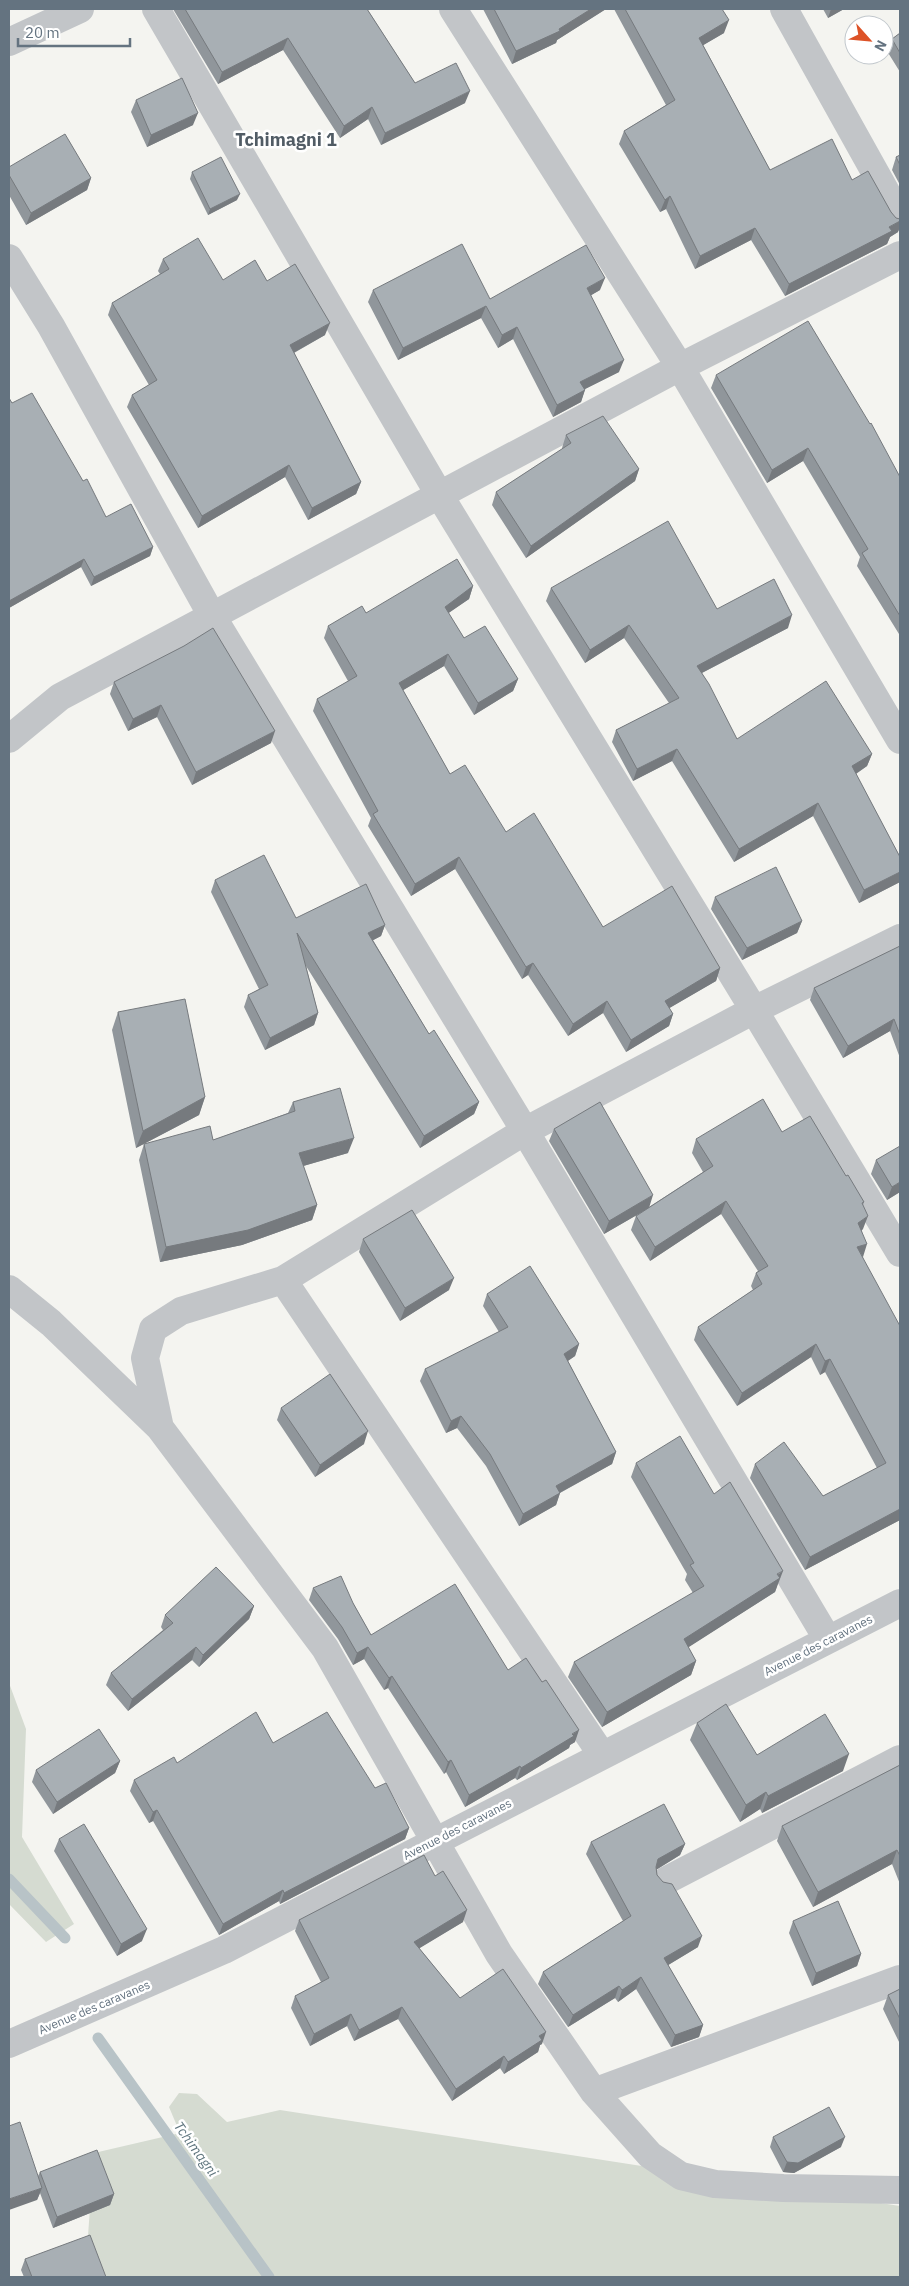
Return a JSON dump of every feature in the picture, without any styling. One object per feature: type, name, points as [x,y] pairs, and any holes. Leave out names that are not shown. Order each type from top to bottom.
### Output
[{"type":"street","points":[[9,42],[80,9]]},
{"type":"street","points":[[156,9],[440,496],[900,1253]]},
{"type":"street","points":[[453,9],[680,367],[900,740]]},
{"type":"street","points":[[784,9],[900,217]]},
{"type":"street","points":[[9,739],[60,697],[680,367],[900,255]]},
{"type":"street","points":[[9,258],[51,326],[212,616],[525,1132],[828,1640]]},
{"type":"street","points":[[160,1428],[145,1358],[153,1329],[181,1311],[283,1280],[525,1132],[754,1010],[900,938]]},
{"type":"street","points":[[283,1280],[602,1755]]},
{"type":"street","points":[[9,1289],[51,1323],[160,1428],[325,1648],[499,1954],[594,2092],[650,2155],[681,2176],[716,2184],[783,2188],[900,2190]]},
{"type":"street","name":"Avenue des caravanes","points":[[9,2044],[224,1950],[900,1603]]},
{"type":"street","points":[[666,1880],[900,1759]]},
{"type":"street","points":[[594,2092],[900,1979]]},
{"type":"shaded area","points":[[9,1683],[26,1729],[22,1837],[74,1924],[46,1942],[9,1904]]},
{"type":"shaded area","points":[[179,2093],[197,2094],[227,2122],[280,2110],[900,2206],[900,2277],[85,2277],[94,2153],[180,2133],[169,2107]]},
{"type":"building","points":[[185,9],[367,9],[415,83],[456,63],[470,91],[385,133],[372,107],[344,126],[288,38],[222,72]]},
{"type":"building","points":[[494,9],[591,9],[559,29],[560,31],[516,51]]},
{"type":"building","points":[[625,9],[722,9],[729,20],[699,38],[770,170],[832,139],[852,180],[868,171],[891,212],[896,218],[900,219],[900,221],[889,227],[892,231],[789,284],[755,228],[700,256],[670,196],[665,200],[624,131],[675,100]]},
{"type":"building","points":[[900,33],[900,53],[894,42],[894,38]]},
{"type":"building","points":[[182,78],[198,113],[151,135],[136,100]]},
{"type":"building","points":[[65,134],[91,178],[31,213],[9,175],[9,167]]},
{"type":"building","points":[[900,155],[900,165],[896,157]]},
{"type":"building","points":[[221,157],[240,194],[210,209],[192,172]]},
{"type":"building","points":[[198,238],[223,280],[255,260],[267,281],[295,264],[330,323],[290,345],[361,482],[312,508],[289,465],[202,516],[132,395],[157,380],[112,303],[169,269],[163,259]]},
{"type":"building","points":[[462,244],[490,299],[586,245],[605,278],[587,288],[624,360],[580,382],[585,390],[557,405],[517,327],[502,335],[486,306],[403,348],[373,290]]},
{"type":"building","points":[[808,321],[871,423],[900,477],[900,616],[862,553],[868,549],[808,448],[772,470],[716,375]]},
{"type":"building","points":[[32,393],[83,481],[87,479],[106,517],[131,504],[153,547],[94,577],[84,559],[9,601],[9,398],[12,403]]},
{"type":"building","points":[[603,416],[639,469],[531,546],[496,492],[571,443],[566,435]]},
{"type":"building","points":[[668,521],[717,609],[774,579],[792,615],[697,666],[709,684],[737,739],[826,681],[872,754],[852,766],[900,857],[900,872],[864,890],[818,803],[739,849],[677,749],[637,769],[616,730],[679,698],[629,625],[590,650],[551,588]]},
{"type":"building","points":[[457,559],[473,586],[445,607],[464,638],[485,626],[518,679],[478,703],[448,654],[399,683],[450,774],[465,765],[506,832],[534,813],[603,927],[672,886],[720,968],[665,1001],[673,1014],[631,1040],[607,1001],[573,1024],[533,963],[526,967],[459,857],[415,884],[373,814],[378,811],[317,699],[357,676],[328,626],[362,606],[366,613]]},
{"type":"building","points":[[213,628],[275,731],[196,772],[161,705],[133,719],[114,682],[184,646]]},
{"type":"building","points":[[264,855],[296,918],[366,884],[385,925],[368,933],[429,1034],[434,1030],[479,1102],[424,1136],[297,933],[318,1013],[270,1038],[248,995],[268,985],[215,880]]},
{"type":"building","points":[[776,867],[802,921],[747,948],[715,897]]},
{"type":"building","points":[[900,946],[900,1035],[894,1019],[848,1046],[814,988]]},
{"type":"building","points":[[185,999],[205,1097],[143,1131],[118,1012]]},
{"type":"building","points":[[340,1088],[354,1138],[299,1153],[317,1205],[248,1230],[166,1247],[144,1144],[210,1126],[213,1140],[295,1111],[293,1102]]},
{"type":"building","points":[[763,1099],[782,1132],[810,1116],[846,1176],[848,1175],[864,1202],[862,1203],[868,1216],[858,1223],[867,1244],[857,1247],[900,1326],[900,1509],[810,1557],[755,1464],[784,1442],[823,1496],[886,1463],[830,1359],[825,1361],[816,1344],[742,1393],[698,1327],[762,1284],[756,1273],[768,1266],[726,1201],[655,1247],[636,1216],[713,1166],[696,1139]]},
{"type":"building","points":[[600,1102],[653,1195],[609,1221],[554,1129]]},
{"type":"building","points":[[900,1146],[900,1182],[892,1187],[876,1160]]},
{"type":"building","points":[[412,1210],[454,1278],[405,1308],[363,1239]]},
{"type":"building","points":[[530,1266],[579,1344],[564,1354],[616,1452],[556,1486],[560,1493],[523,1514],[490,1454],[461,1416],[451,1421],[425,1369],[508,1327],[487,1294]]},
{"type":"building","points":[[330,1374],[368,1431],[320,1465],[281,1408]]},
{"type":"building","points":[[680,1436],[714,1494],[730,1482],[783,1571],[777,1574],[780,1578],[684,1639],[696,1661],[607,1712],[574,1662],[704,1586],[690,1565],[694,1563],[636,1463]]},
{"type":"building","points":[[216,1567],[254,1606],[203,1655],[196,1647],[132,1699],[111,1673],[173,1623],[165,1615]]},
{"type":"building","points":[[341,1576],[353,1603],[371,1635],[455,1584],[508,1670],[526,1658],[542,1682],[546,1680],[579,1730],[572,1734],[574,1736],[521,1768],[520,1766],[469,1795],[451,1760],[448,1762],[392,1676],[389,1678],[368,1647],[357,1653],[342,1627],[313,1588]]},
{"type":"building","points":[[726,1704],[757,1755],[825,1714],[849,1754],[768,1796],[766,1792],[746,1805],[697,1723]]},
{"type":"building","points":[[256,1712],[273,1743],[327,1712],[375,1788],[386,1783],[409,1828],[284,1893],[283,1890],[223,1924],[157,1810],[153,1812],[134,1780],[174,1757],[177,1763]]},
{"type":"building","points":[[99,1729],[120,1761],[57,1802],[36,1770]]},
{"type":"building","points":[[900,1765],[900,1856],[897,1850],[818,1892],[782,1826]]},
{"type":"building","points":[[664,1804],[685,1844],[658,1859],[657,1875],[663,1882],[672,1884],[702,1936],[664,1958],[703,2025],[675,2035],[641,1977],[622,1990],[619,1986],[573,2015],[543,1972],[631,1916],[591,1842]]},
{"type":"building","points":[[84,1824],[147,1929],[121,1944],[59,1839]]},
{"type":"building","points":[[424,1855],[435,1876],[443,1871],[467,1910],[414,1942],[460,1998],[503,1969],[546,2032],[539,2036],[542,2040],[508,2062],[504,2056],[456,2089],[402,2007],[359,2030],[351,2014],[314,2034],[295,1996],[329,1978],[299,1920]]},
{"type":"building","points":[[838,1901],[861,1954],[816,1973],[793,1921]]},
{"type":"building","points":[[900,1989],[900,2019],[888,1995]]},
{"type":"building","points":[[829,2107],[845,2137],[798,2163],[787,2162],[773,2137]]},
{"type":"building","points":[[20,2122],[42,2188],[9,2199],[9,2126]]},
{"type":"building","points":[[97,2150],[114,2194],[57,2217],[40,2172]]},
{"type":"building","points":[[90,2235],[106,2277],[32,2277],[25,2259]]},
{"type":"waterway","name":"Tchimagni","points":[[9,1879],[65,1938]]},
{"type":"waterway","name":"Tchimagni","points":[[98,2038],[269,2277]]},
{"type":"district","name":"Tchimagni 1","points":[[286,139]]}]
